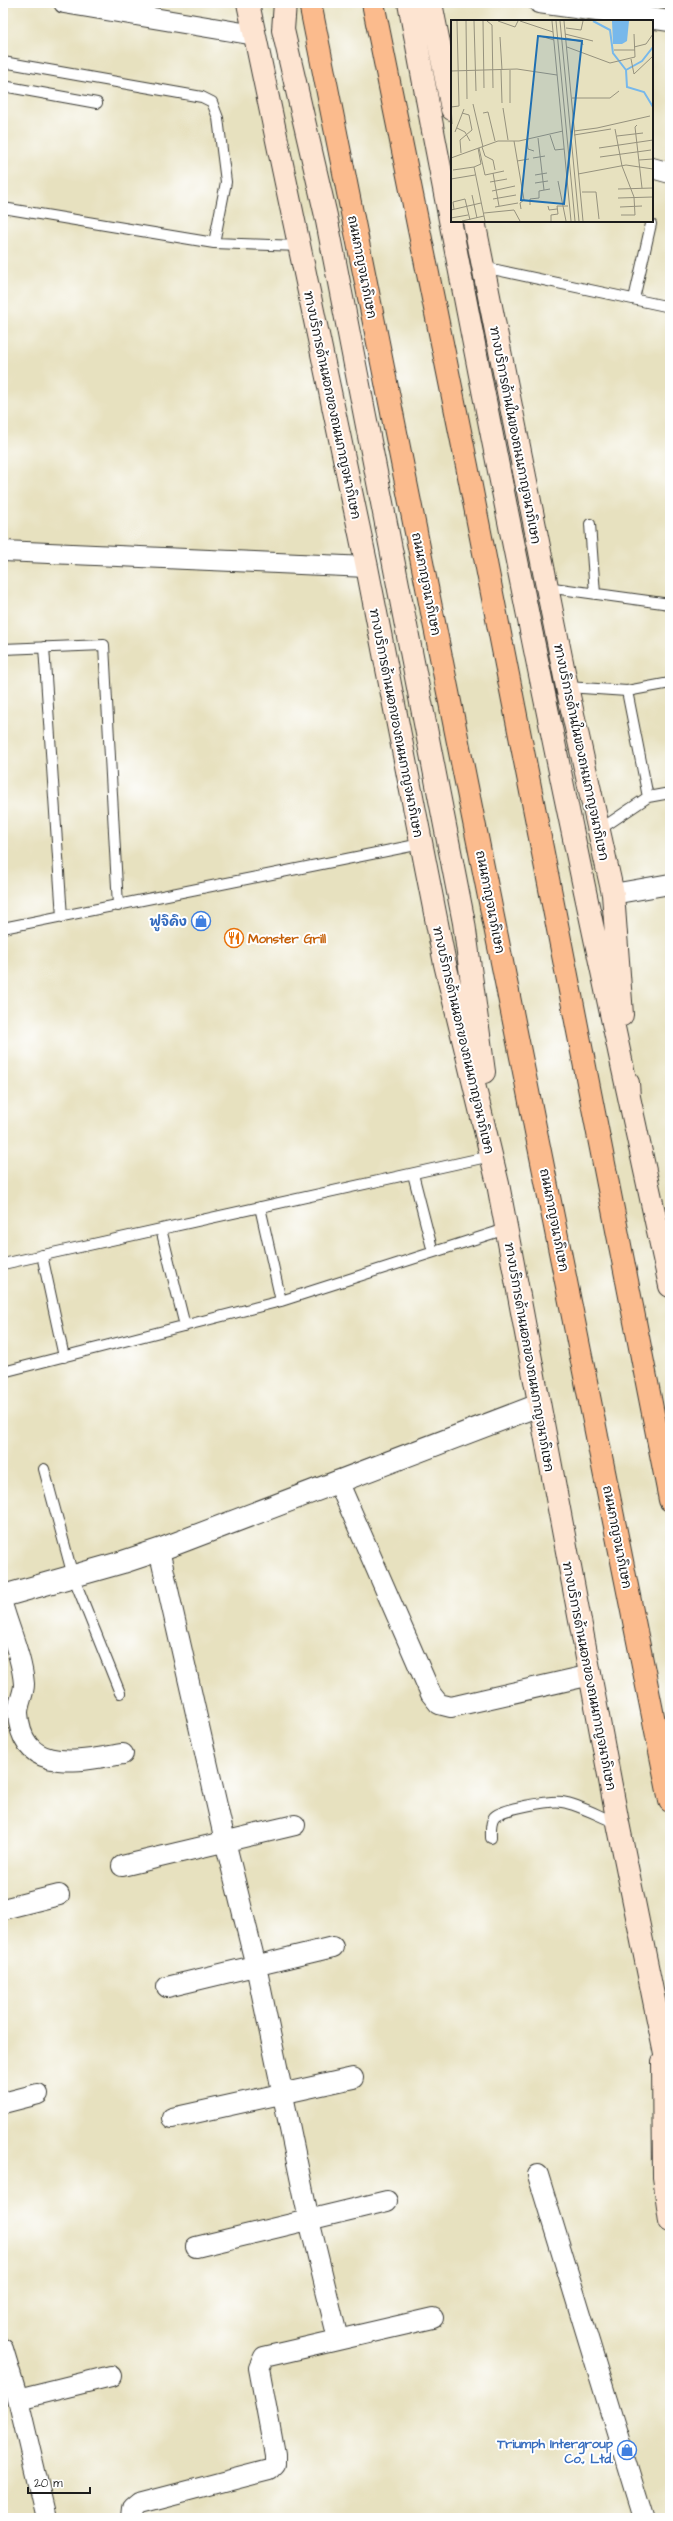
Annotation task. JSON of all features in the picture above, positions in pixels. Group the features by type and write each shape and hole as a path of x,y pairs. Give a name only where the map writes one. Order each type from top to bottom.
{"highway":[{"name":"ถนนกาญจนาภิเษก","path":"310,3 670,1801"},
{"path":"373,3 467,466 670,1500"}],"main road":[{"name":"ทางบริการด้านนอกของถนนกาญจนาภิเษก","path":"248,3 367,567 445,964 498,1184 618,1823 670,2079"},
{"path":"284,3 283,30 326,216 464,923 498,1184"},
{"path":"409,3 491,440 565,804 629,1097"},
{"path":"431,3 451,104"},
{"name":"ทางบริการด้านในของถนนกาญจนาภิเษก","path":"474,222 546,587 613,894 629,1097 670,1286"},
{"path":"663,2045 664,2177 670,2221"}],"street":[{"path":"64,3 255,35"},
{"path":"539,3 670,21"},
{"path":"653,168 670,172"},
{"path":"3,551 367,567"},
{"path":"613,894 670,884"},
{"path":"3,1596 159,1550 539,1405"},
{"path":"338,1481 431,1694 439,1704 451,1707 591,1675"},
{"path":"159,1550 225,1841 256,1966 309,2220 338,2339"},
{"path":"3,1607 24,1684 23,1696 18,1711 27,1742 40,1757 64,1762 123,1754"},
{"path":"122,1866 295,1825"},
{"path":"3,1908 59,1895"},
{"path":"167,1987 333,1946"},
{"path":"172,2118 353,2078"},
{"path":"3,2104 38,2094"},
{"path":"538,2175 643,2518"},
{"path":"196,2247 387,2201"},
{"path":"132,2518 133,2509 138,2504 269,2470 275,2464 275,2454 259,2368 264,2357 433,2318"},
{"path":"3,2349 18,2399 46,2518"},
{"path":"18,2399 111,2376"}],"lane":[{"path":"3,62 202,98 212,102 218,118 226,182 214,242"},
{"path":"3,86 97,103"},
{"path":"3,208 214,242 300,246"},
{"path":"634,299 651,224"},
{"path":"483,267 670,307"},
{"path":"590,524 595,594"},
{"path":"546,587 670,604"},
{"path":"3,649 104,645 118,906"},
{"path":"44,647 62,917"},
{"path":"567,687 627,691 670,682"},
{"path":"627,691 648,798"},
{"path":"599,830 648,798 670,793"},
{"path":"3,928 421,844"},
{"path":"3,1264 491,1156"},
{"path":"413,1174 433,1252"},
{"path":"260,1207 281,1301"},
{"path":"161,1229 185,1326"},
{"path":"3,1372 281,1301 506,1229"},
{"path":"42,1255 64,1357"},
{"path":"44,1470 73,1576 120,1693"},
{"path":"491,1838 491,1825 494,1817 502,1812 552,1802 563,1802 618,1823"}],"place":[{"name":"ฟูจิคิง","path":"201,921"},
{"name":"Monster Grill","path":"234,938"},
{"name":"Triumph Intergroup Co., Ltd.","path":"627,2450"}]}
